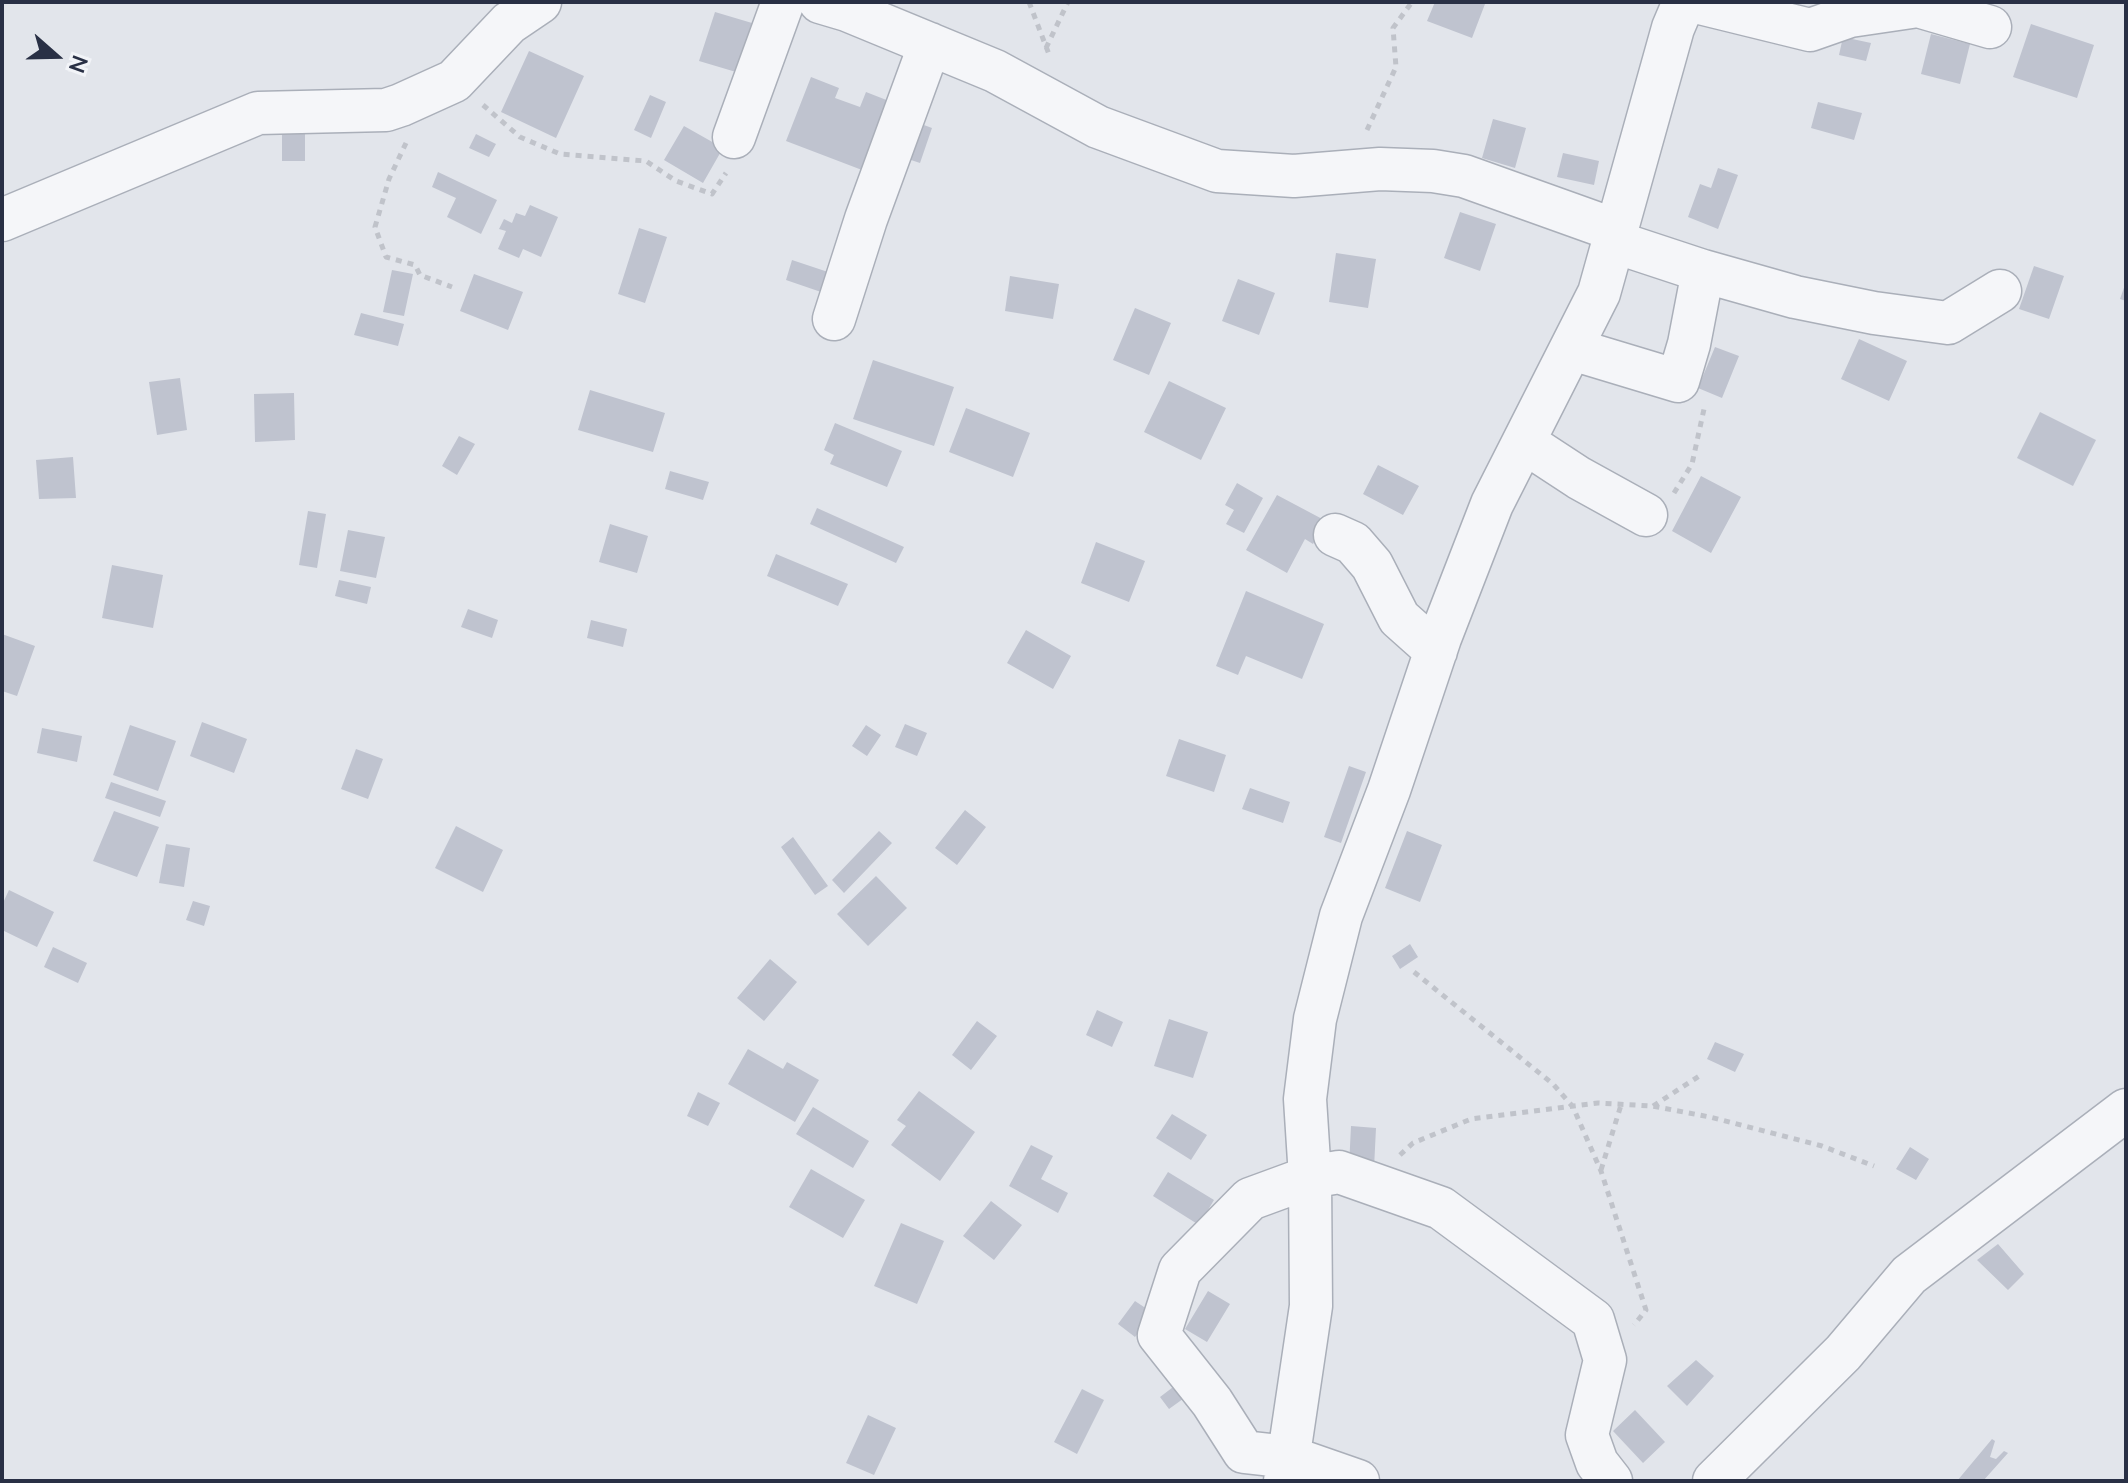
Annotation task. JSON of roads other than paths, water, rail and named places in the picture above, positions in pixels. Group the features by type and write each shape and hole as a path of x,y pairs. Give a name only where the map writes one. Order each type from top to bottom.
{"street":[{"path":"2,220 258,113 386,110 440,88 509,23 540,2"},
{"path":"734,137 783,2"},
{"path":"820,2 847,10 995,71 1098,127 1217,171 1294,176 1380,169 1433,171 1464,176 1703,271 1795,297 1874,313 1948,323 2000,291"},
{"path":"1287,1469 1311,1306 1310,1177 1305,1099 1315,1019 1341,916 1492,504 1599,293 1678,4 1810,30 1850,16 1918,6 1990,27"},
{"path":"834,319 866,219 930,44"},
{"path":"1572,349 1678,381 1689,344 1703,271"},
{"path":"1524,442 1579,478 1646,515"},
{"path":"1335,535 1353,543 1372,565 1399,618 1436,651"},
{"path":"1714,1481 1843,1353 1909,1275 2126,1110"},
{"path":"1358,1481 1287,1469 1244,1452 1212,1402 1159,1335 1180,1270 1250,1199 1310,1177 1339,1172 1441,1208 1593,1320 1605,1360 1587,1435 1597,1463 1611,1481"}]}
